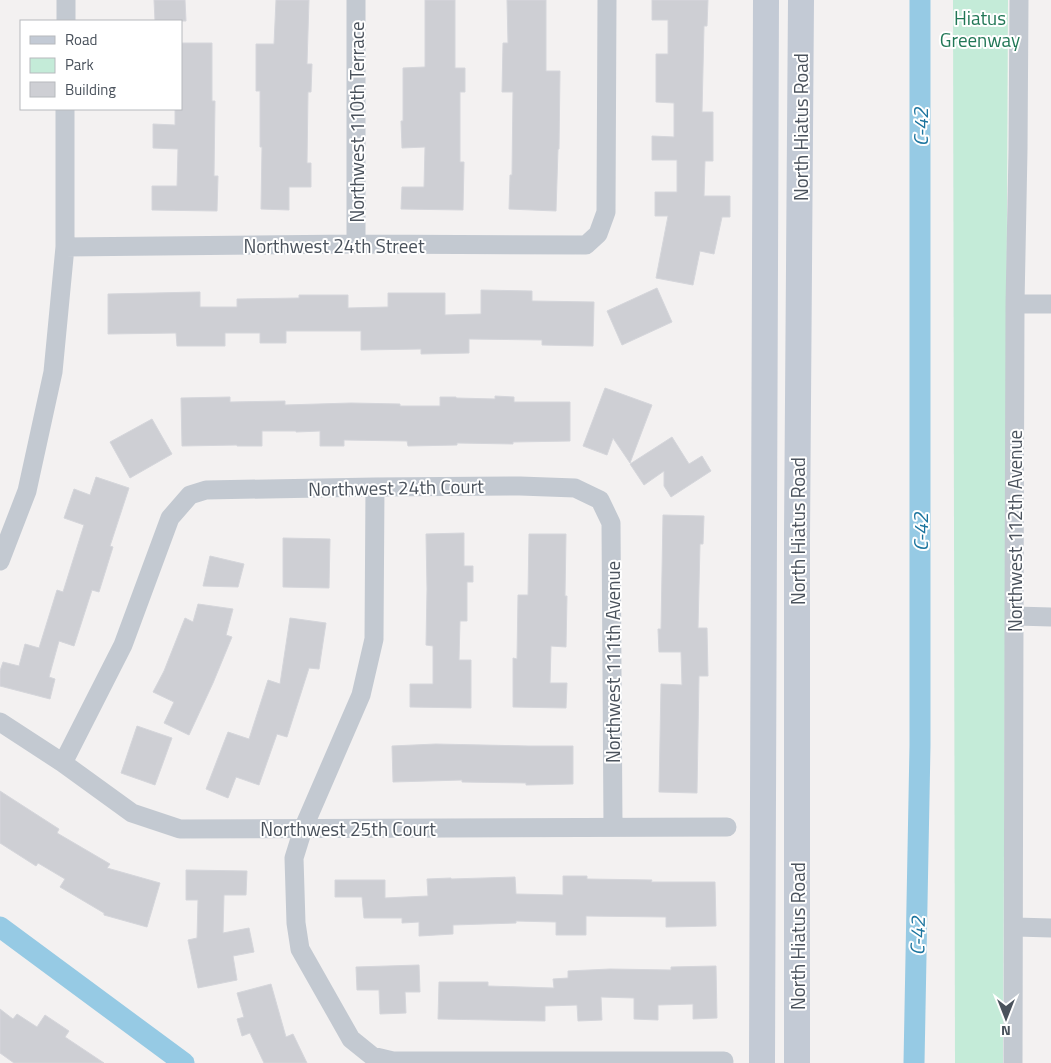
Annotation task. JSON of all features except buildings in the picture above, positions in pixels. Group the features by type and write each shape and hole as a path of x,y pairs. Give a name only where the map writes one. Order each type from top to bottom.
{"main road":[{"name":"North Hiatus Road","path":"762,1063 766,0"},
{"name":"North Hiatus Road","path":"797,1063 797,526 801,0"}],"street":[{"path":"66,0 66,20"},
{"name":"Northwest 110th Terrace","path":"356,0 356,244"},
{"name":"Northwest 24th Street","path":"65,247 356,244 586,245 598,234 606,212 607,0"},
{"name":"Northwest 112th Avenue","path":"1014,1063 1014,616 1018,0"},
{"path":"0,561 27,491 53,372 65,247 66,110"},
{"path":"1016,304 1051,304"},
{"name":"Northwest 24th Court","path":"63,763 123,646 170,518 190,496 206,490 520,486 575,488 600,500"},
{"path":"375,487 374,639 361,695 303,829 294,858 296,923 300,949 351,1039 372,1056 393,1061 724,1061"},
{"name":"Northwest 111th Avenue","path":"600,500 612,523 613,826"},
{"path":"1014,616 1051,617"},
{"name":"Northwest 25th Court","path":"0,722 63,763 132,813 180,829 727,827"},
{"path":"1014,927 1051,928"}],"green space":[{"name":"Hiatus Greenway","path":"953,0 1008,0 1003,1063 955,1063"}],"waterway":[{"name":"C-42","path":"914,1063 920,745 920,0"},
{"path":"0,927 184,1063"}]}
